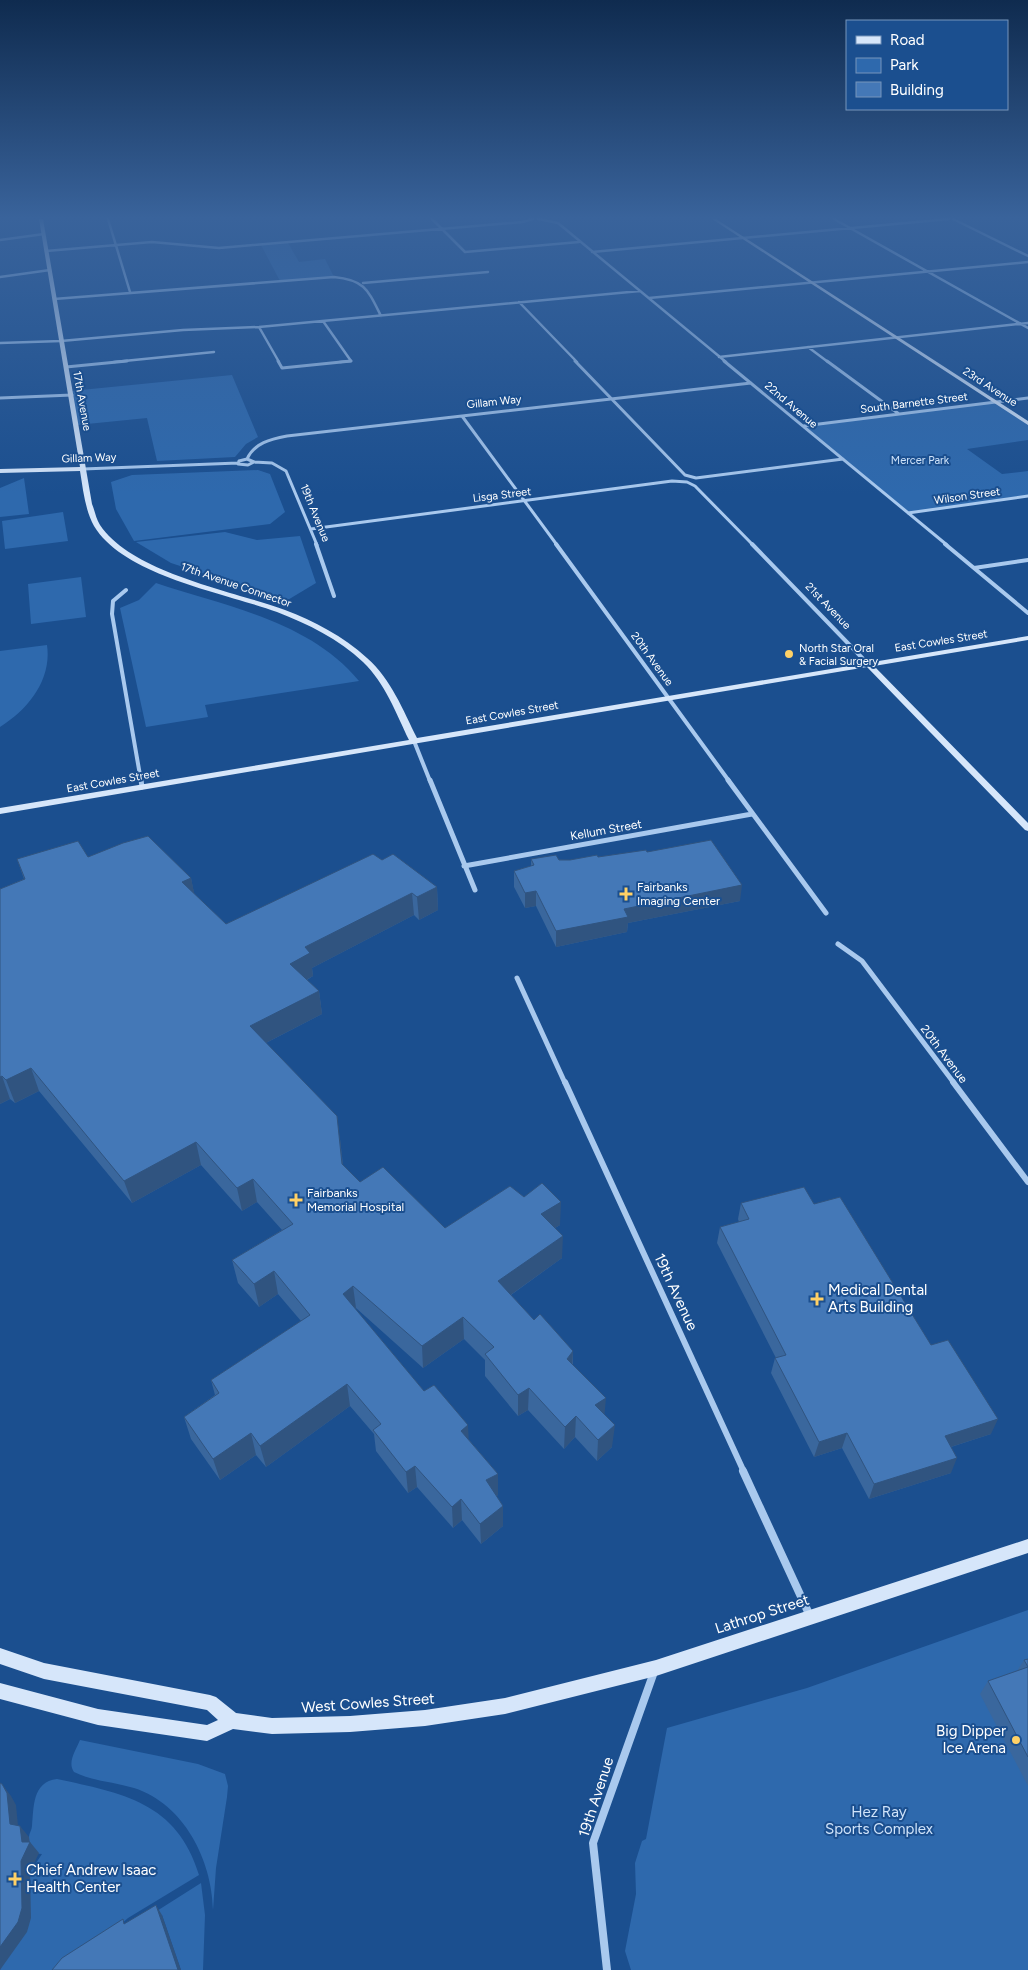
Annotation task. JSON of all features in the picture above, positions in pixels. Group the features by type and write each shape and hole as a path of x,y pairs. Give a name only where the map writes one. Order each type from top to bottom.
{"street":[{"name":"17th Avenue","path":"56,311 72,395 83,469"},
{"path":"377,311 380,316"},
{"path":"0,343 61,341 183,330 259,327 430,311"},
{"path":"527,311 611,399 689,477 696,478 843,459"},
{"name":"22nd Avenue","path":"665,311 1028,613"},
{"name":"23rd Avenue","path":"856,311 1028,423"},
{"path":"997,311 1028,328"},
{"path":"259,327 282,368 351,361 323,321"},
{"path":"719,356 1028,323"},
{"path":"808,347 899,414"},
{"path":"66,367 214,352"},
{"name":"Gillam Way","path":"0,472 238,463 247,459 250,451 256,446 282,437 751,383"},
{"path":"0,398 72,395"},
{"name":"South Barnette Street","path":"803,426 1028,398"},
{"name":"20th Avenue","path":"462,416 826,913"},
{"path":"247,459 254,462"},
{"name":"Gillam Way","path":"238,463 246,466 254,462"},
{"name":"19th Avenue","path":"254,462 272,464 284,469 311,529 334,596"},
{"name":"17th Avenue Connector","path":"83,469 93,517 98,527 118,547 170,574 271,607 300,619 347,646 365,660 381,680 414,740"},
{"name":"Lisga Street","path":"311,529 672,481 687,482 695,486"},
{"name":"21st Avenue","path":"695,486 1028,828"},
{"name":"Wilson Street","path":"908,513 1028,496"},
{"path":"974,568 1028,560"},
{"path":"126,590 113,602 112,614 142,787"},
{"name":"East Cowles Street","path":"0,811 1028,638"},
{"path":"414,740 475,890"},
{"name":"Kellum Street","path":"464,866 752,814"},
{"name":"20th Avenue","path":"838,944 862,961 1028,1182"},
{"name":"19th Avenue","path":"517,978 810,1617"},
{"name":"Lathrop Street","path":"505,1706 656,1668 1028,1546"},
{"path":"0,1656 44,1671 210,1703 233,1721 206,1733 98,1717 0,1691"},
{"name":"19th Avenue","path":"607,1970 593,1843 656,1668"},
{"name":"West Cowles Street","path":"233,1721 272,1726 350,1724 426,1718 505,1706"}],"green space":[{"path":"232,375 258,437 246,444 235,457 157,461 147,418 77,425 71,391"},
{"name":"Mercer Park","path":"995,402 1028,423 1028,440 967,449 1002,474 1028,471 1028,496 908,513 803,426"},
{"path":"258,470 270,474 285,512 270,524 134,541 116,509 111,482 132,475"},
{"path":"24,478 29,514 0,517 0,488"},
{"path":"63,512 68,541 5,549 2,521"},
{"path":"225,532 257,540 300,536 316,583 286,601 171,563 136,542"},
{"path":"81,577 86,617 31,624 28,584"},
{"path":"156,583 238,608 291,630 316,644 339,661 359,681 205,705 208,717 146,727 120,608 139,600"},
{"path":"47,645 48,658 46,670 36,692 11,720 0,727 0,651"},
{"name":"Hez Ray Sports Complex","path":"1028,1610 1028,1970 631,1970 625,1951 636,1894 635,1863 642,1841 646,1839 667,1728 807,1688"},
{"path":"80,1740 198,1764 225,1774 228,1786 216,1868 213,1910 207,1872 201,1854 181,1820 152,1796 134,1788 74,1772 71,1764"},
{"path":"57,1779 125,1796 162,1816 177,1831 189,1850 199,1875 128,1918 69,1970 0,1970 29,1887 30,1872 42,1854 31,1853 29,1843 36,1796 43,1785"},
{"path":"201,1883 205,1915 203,1970 181,1970 162,1915 130,1928"}],"building":[{"name":"Fairbanks Memorial Hospital","path":"148,836 191,878 182,882 226,924 373,854 382,860 393,854 437,887 417,897 412,893 305,947 310,953 290,964 319,991 250,1026 337,1116 342,1164 360,1182 383,1167 445,1228 510,1186 524,1197 542,1183 561,1202 541,1214 563,1236 498,1281 534,1320 540,1314 573,1351 567,1359 606,1398 595,1405 615,1425 598,1440 576,1416 565,1427 529,1388 518,1395 485,1354 494,1347 463,1317 422,1346 353,1286 343,1294 424,1391 434,1385 468,1425 461,1431 498,1474 486,1480 503,1506 480,1524 461,1499 452,1507 415,1466 406,1472 373,1430 381,1424 347,1384 260,1446 251,1433 213,1459 184,1417 219,1393 211,1380 310,1315 274,1271 254,1284 232,1260 293,1224 253,1179 237,1188 196,1142 124,1181 31,1068 6,1080 2,1076 0,1077 0,889 25,879 17,859 78,841 88,857 123,843"},
{"name":"Fairbanks Imaging Center","path":"711,840 742,885 624,909 628,917 556,931 536,891 525,893 514,871 534,865 531,859 556,855 559,860 570,860 597,855 598,857 646,850 647,852"},
{"name":"Medical Dental Arts Building","path":"804,1187 814,1204 840,1197 931,1345 948,1340 998,1419 945,1436 957,1458 874,1484 847,1433 819,1442 775,1358 786,1355 720,1227 749,1219 741,1203"},
{"path":"1028,1659 1028,1667 1024,1660"},
{"path":"1028,1667 1028,1757 988,1681"},
{"name":"Chief Andrew Isaac Health Center","path":"0,1783 7,1793 10,1824 20,1826 22,1842 30,1842 21,1861 22,1908 18,1922 0,1947"},
{"name":"Chief Andrew Isaac Health Center","path":"156,1905 178,1970 52,1970 62,1958 123,1919 124,1924"}],"place":[{"name":"North Star Oral & Facial Surgery","path":"789,654"},
{"name":"Fairbanks Imaging Center","path":"626,894"},
{"name":"Fairbanks Memorial Hospital","path":"296,1200"},
{"name":"Medical Dental Arts Building","path":"817,1299"},
{"name":"Big Dipper Ice Arena","path":"1016,1740"},
{"name":"Chief Andrew Isaac Health Center","path":"15,1879"}]}
